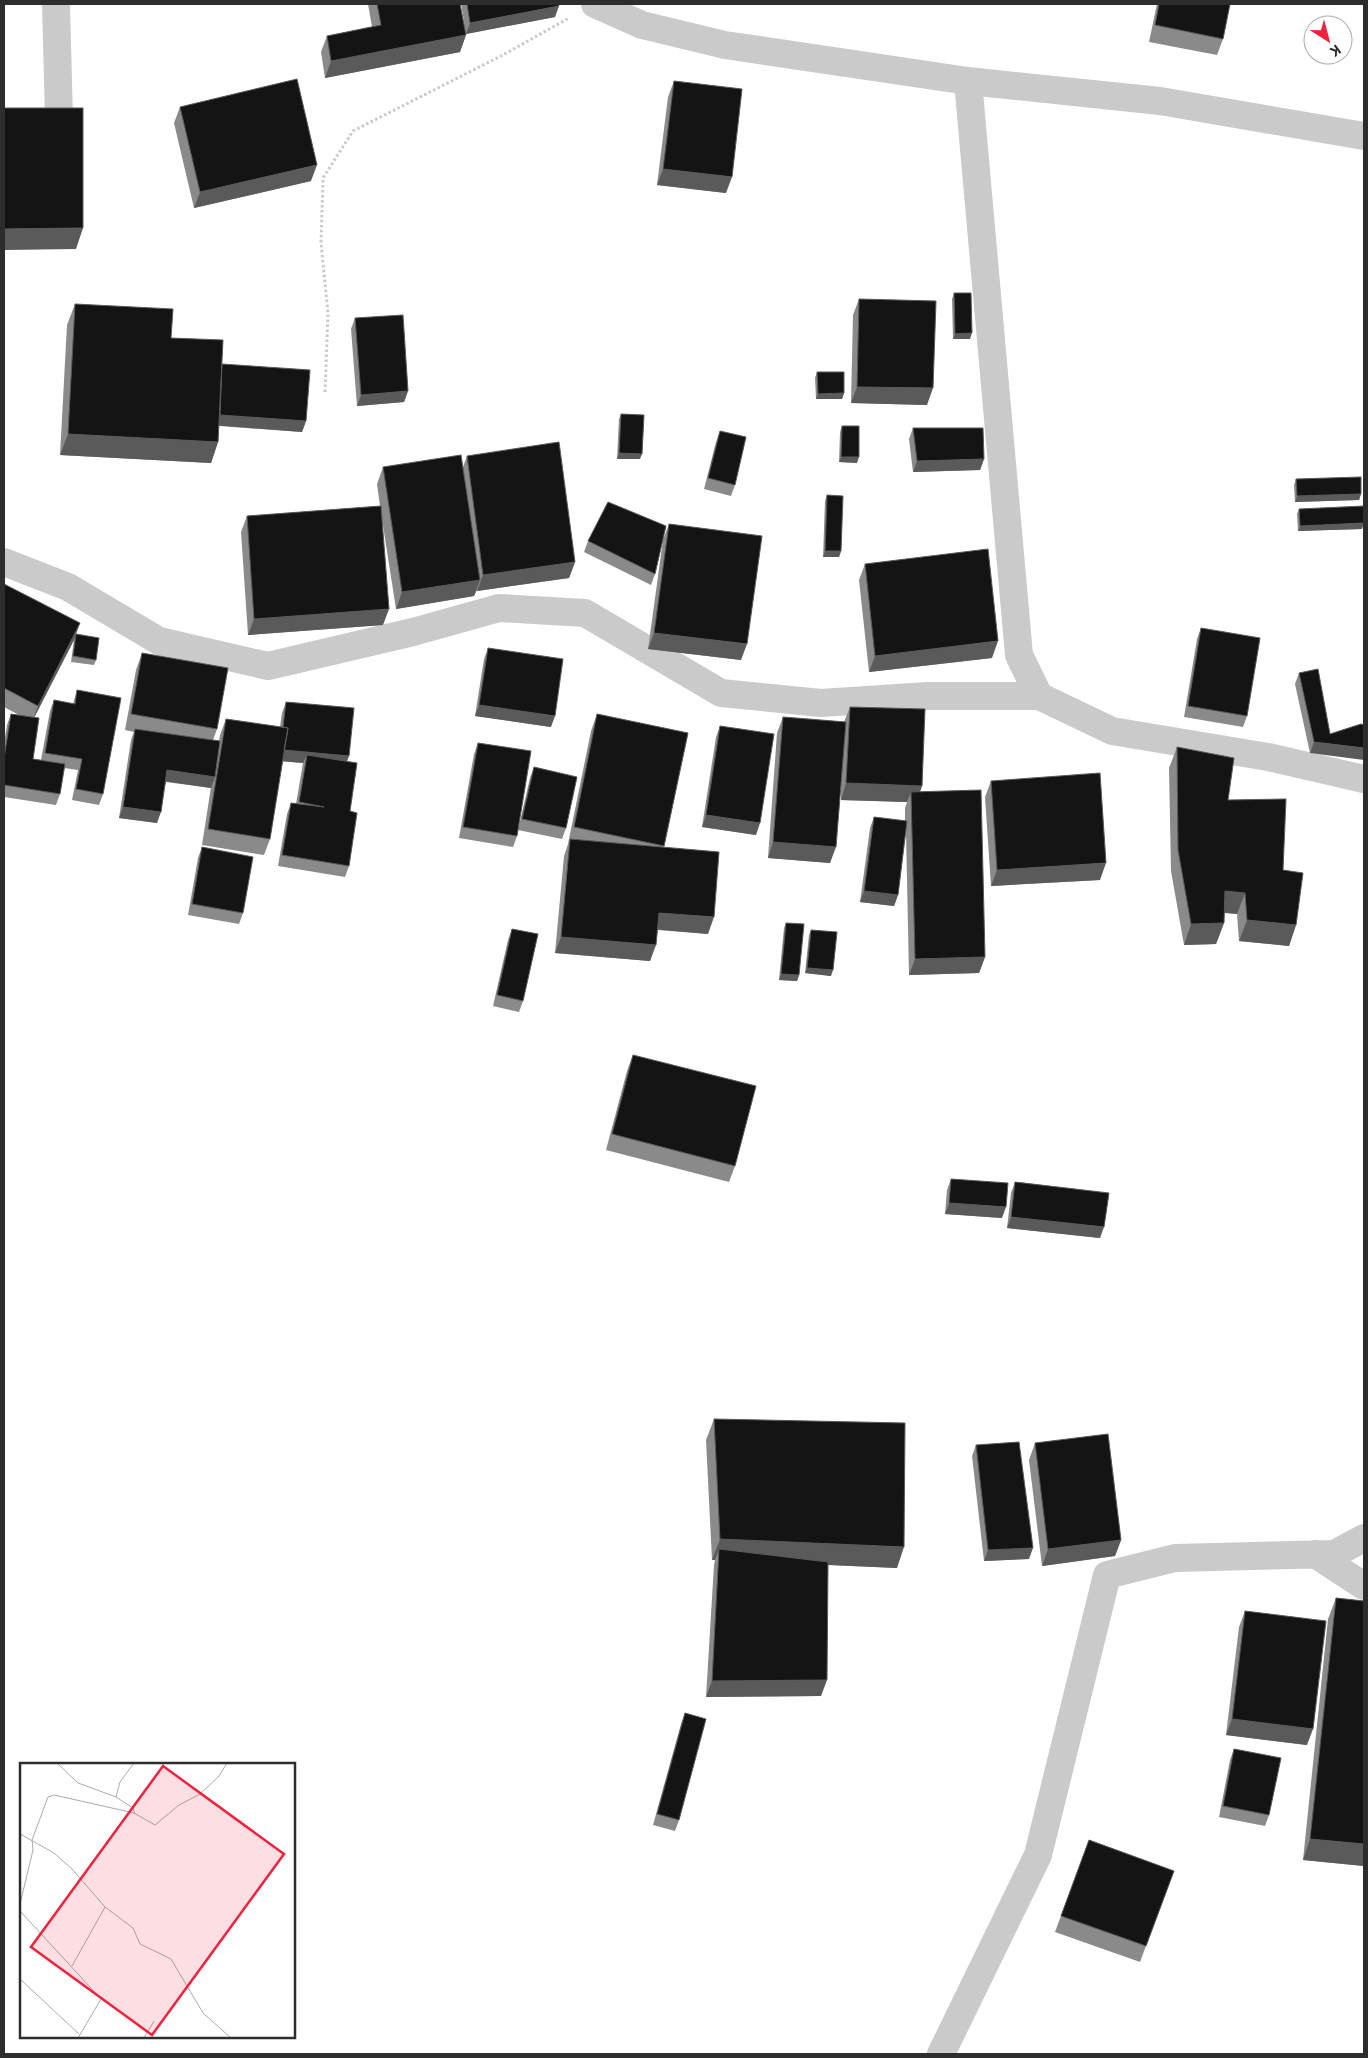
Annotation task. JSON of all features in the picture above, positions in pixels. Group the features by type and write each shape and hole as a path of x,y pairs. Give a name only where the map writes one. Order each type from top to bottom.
{"street":[{"path":"56,4 59,120"},
{"path":"584,10 725,45 968,81 1160,101 1364,136"},
{"path":"968,81 1019,655 1039,696"},
{"path":"4,562 68,587 160,641 268,666 413,632 499,608 585,612 721,693 821,703 928,696 1039,696 1112,731 1268,757 1364,779"},
{"path":"942,2054 1038,1855 1107,1575 1175,1558 1334,1554 1364,1538"},
{"path":"1315,1554 1364,1586"}],"path":[{"path":"325,392 328,313 321,242 323,178 353,131 501,56 584,10"}],"building":[{"path":"377,4 460,4 466,35 331,61 327,36 381,25"},
{"path":"467,4 558,4 559,6 470,23"},
{"path":"1159,4 1230,4 1223,39 1155,25"},
{"path":"297,79 317,165 200,192 180,107"},
{"path":"674,81 742,89 732,177 663,169"},
{"path":"4,108 83,108 83,228 4,229"},
{"path":"954,293 971,293 972,333 955,334"},
{"path":"859,299 936,301 933,388 857,387"},
{"path":"75,304 173,309 171,338 223,340 218,442 68,434"},
{"path":"403,315 408,391 361,395 355,318"},
{"path":"222,364 310,370 306,421 220,415"},
{"path":"817,372 844,372 844,393 818,394"},
{"path":"621,414 644,415 642,454 619,453"},
{"path":"842,426 859,426 859,457 841,457"},
{"path":"913,428 983,428 984,459 917,461"},
{"path":"720,431 746,437 735,485 708,478"},
{"path":"559,442 575,562 483,575 467,456"},
{"path":"461,455 480,580 402,592 383,467"},
{"path":"1361,477 1361,494 1297,496 1296,479"},
{"path":"827,495 843,496 841,551 825,551"},
{"path":"608,502 666,526 655,574 588,541"},
{"path":"381,506 389,609 254,619 247,516"},
{"path":"1364,506 1364,523 1300,526 1299,509"},
{"path":"669,524 762,536 747,644 654,633"},
{"path":"988,549 998,641 875,656 865,564"},
{"path":"4,584 80,623 38,706 4,688"},
{"path":"1201,628 1260,638 1247,716 1188,706"},
{"path":"76,634 99,638 96,660 73,656"},
{"path":"488,648 563,659 555,716 479,705"},
{"path":"142,653 228,668 217,729 131,714"},
{"path":"1318,669 1330,734 1361,724 1364,725 1364,748 1314,742 1299,673"},
{"path":"77,690 121,698 103,794 76,789 82,759 45,753 54,700 75,704"},
{"path":"286,702 354,708 349,756 284,750 288,728 283,727"},
{"path":"850,707 925,709 922,786 846,783"},
{"path":"11,714 39,718 33,759 65,764 60,794 4,785 4,758"},
{"path":"597,714 688,733 664,846 574,827"},
{"path":"783,717 846,722 836,847 773,842"},
{"path":"226,719 288,728 270,839 208,829"},
{"path":"720,726 774,734 760,823 706,815"},
{"path":"135,729 220,741 215,777 167,770 161,812 123,807"},
{"path":"478,743 531,751 517,836 463,827"},
{"path":"1177,747 1234,758 1228,800 1286,799 1283,870 1303,873 1296,925 1247,920 1245,893 1225,891 1224,923 1191,924 1178,850"},
{"path":"307,755 357,763 350,811 357,813 349,866 282,855 291,803 324,807 299,802"},
{"path":"534,767 577,777 566,828 522,819"},
{"path":"1100,773 1106,863 997,870 991,781"},
{"path":"981,790 985,957 915,959 911,792"},
{"path":"874,817 907,821 898,895 864,891"},
{"path":"570,839 719,852 714,917 659,913 656,945 561,937"},
{"path":"202,847 253,857 243,913 192,904"},
{"path":"786,923 804,924 799,975 781,974"},
{"path":"512,929 538,934 523,1001 497,995"},
{"path":"811,930 837,932 833,970 807,968"},
{"path":"633,1055 756,1086 735,1166 612,1134"},
{"path":"951,1179 1008,1183 1006,1207 949,1203"},
{"path":"1015,1182 1109,1193 1104,1227 1011,1217"},
{"path":"714,1419 905,1423 904,1547 720,1539"},
{"path":"1108,1434 1121,1540 1048,1549 1035,1443"},
{"path":"1019,1442 1033,1548 988,1550 976,1445"},
{"path":"719,1549 828,1562 827,1680 712,1681"},
{"path":"1336,1598 1364,1601 1364,1844 1310,1839"},
{"path":"1245,1611 1326,1621 1313,1729 1232,1719"},
{"path":"685,1713 706,1719 679,1820 657,1814"},
{"path":"1234,1749 1281,1758 1269,1815 1223,1806"},
{"path":"1089,1840 1174,1871 1146,1946 1061,1916"}]}
